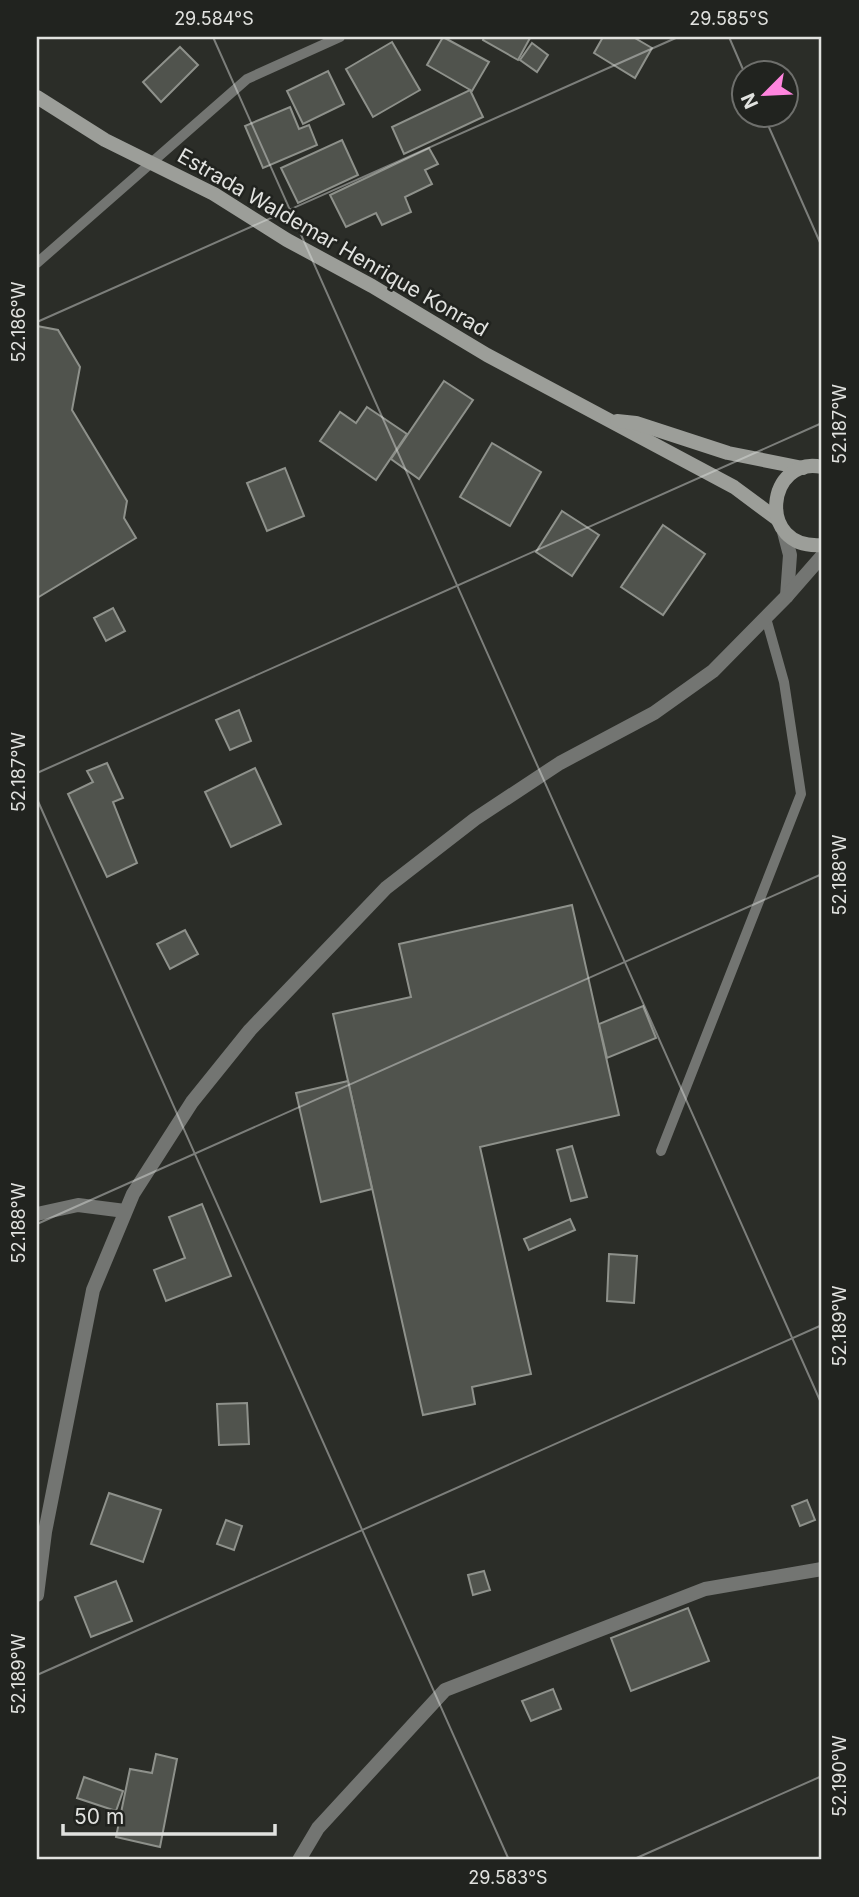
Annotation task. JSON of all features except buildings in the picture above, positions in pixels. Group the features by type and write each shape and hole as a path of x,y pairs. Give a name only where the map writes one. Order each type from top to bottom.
{"main road":[{"name":"Estrada Waldemar Henrique Konrad","path":"37,97 105,140 214,194 287,240 372,286 487,355 734,487 781,525 796,541 822,545"},
{"name":"Estrada Waldemar Henrique Konrad","path":"609,421 636,423 727,453 816,467"},
{"path":"781,525 775,503 779,489 788,476 816,467"}],"street":[{"path":"781,525 790,555 787,596"},
{"path":"37,1595 43,1508 93,1290 133,1194 192,1102 250,1030 386,888 475,820 560,763 654,713 713,671 787,596 822,556"},
{"path":"37,1214 78,1205 125,1211"},
{"path":"299,1860 318,1828 445,1690 705,1589 822,1569"}],"lane":[{"path":"37,263 247,79 340,37"},
{"path":"661,1151 800,794 785,682 766,618"}]}
